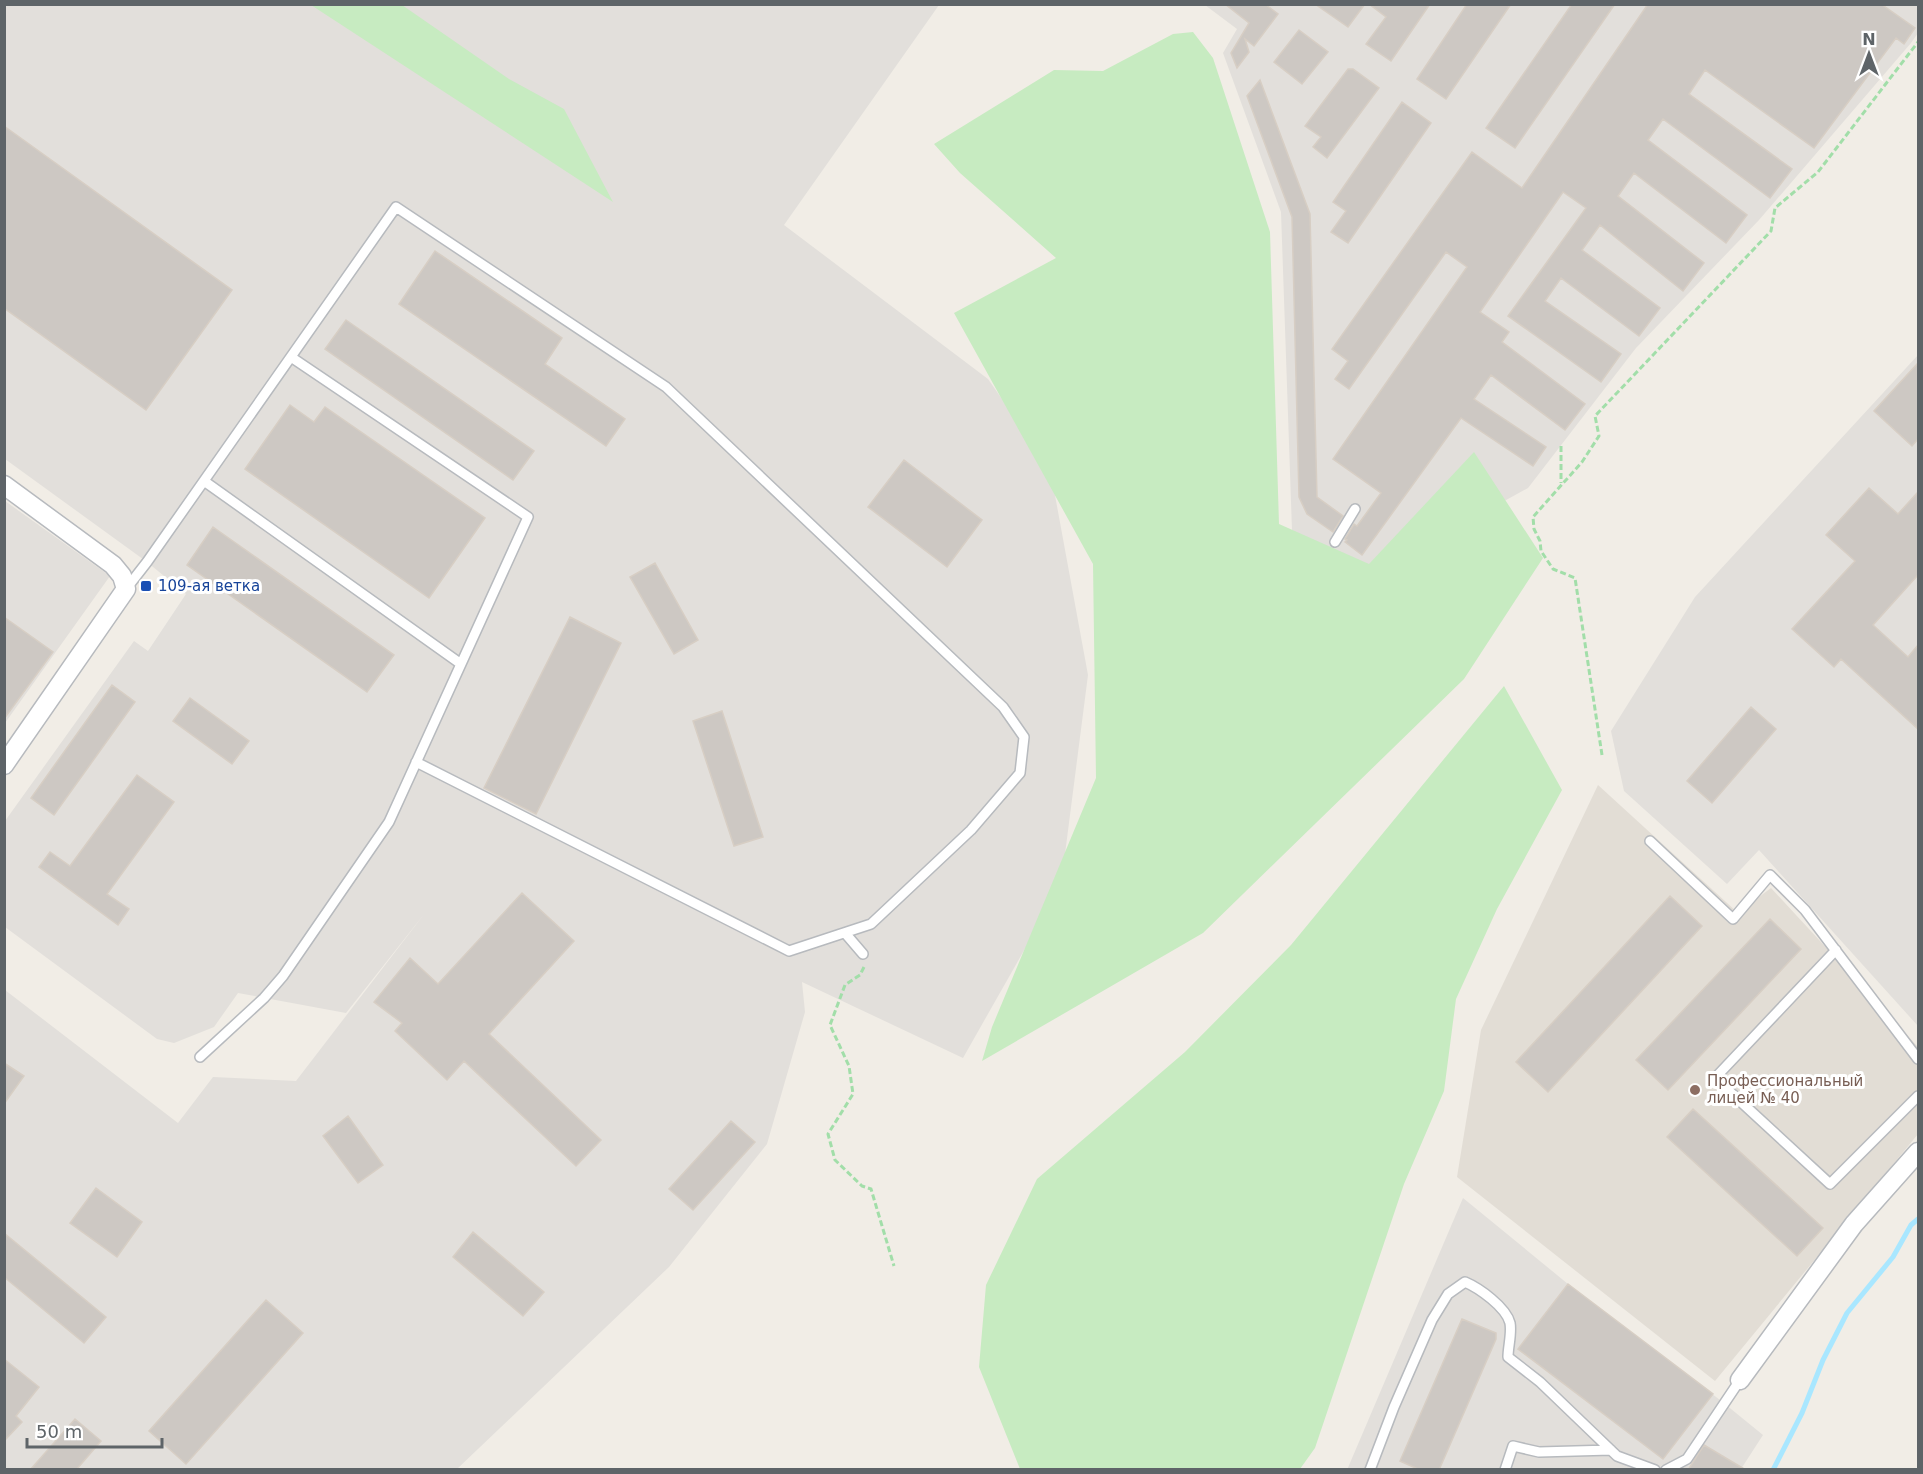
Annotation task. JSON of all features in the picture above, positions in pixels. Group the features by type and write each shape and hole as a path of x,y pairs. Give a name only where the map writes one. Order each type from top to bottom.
{"street":[{"path":"4,485 113,565 122,576 126,589 4,765"},
{"path":"1740,1380 1854,1224 1918,1152"}],"lane":[{"path":"126,589 396,207 666,387 1003,707 1024,737 1020,773 972,830 871,924 789,951 416,762"},
{"path":"200,1057 264,998 283,976 389,822 528,517 291,357"},
{"path":"204,481 461,664"},
{"path":"1335,542 1355,509"},
{"path":"1650,841 1733,919 1770,875 1805,910 1918,1059"},
{"path":"845,933 863,954"},
{"path":"1836,950 1715,1078 1830,1184 1918,1096"},
{"path":"1370,1470 1394,1407 1432,1320 1448,1294 1465,1282 1481,1289 1510,1322 1508,1357 1540,1382 1617,1456 1635,1466 1655,1470"},
{"path":"1666,1470 1687,1459 1740,1380"},
{"path":"1505,1470 1513,1446 1539,1452 1611,1450"}],"path":[{"path":"1602,755 1575,578 1553,568 1541,550 1540,541 1534,529 1533,517 1582,462 1599,436 1595,416 1771,231 1775,208 1818,172 1918,42"},
{"path":"1561,446 1561,485"},
{"path":"863,954 865,963 860,975 845,985 830,1025 849,1066 853,1094 828,1134 835,1160 862,1186 871,1190 894,1266"}],"shaded area":[{"path":"1918,4 1918,33 1911,43 1759,220 1636,348 1528,488 1361,580 1292,530 1281,212 1223,53 1237,29 1205,5"},
{"path":"5,5 939,5 784,225 988,379 1050,468 1088,675 1061,885 963,1058 802,982 805,1012 767,1144 669,1267 457,1469 5,1469 5,990 178,1123 213,1077 296,1081 425,913 346,1013 238,993 214,1027 174,1043 157,1039 5,927 5,821 134,641 148,651 186,594 147,562 5,459"},
{"path":"1918,355 1918,1026 1759,850 1727,884 1624,791 1611,731 1695,597"},
{"path":"5,501 110,576 5,723"},
{"name":"Профессиональный лицей № 40","path":"1598,785 1738,913 1771,888 1918,1047 1918,1134 1715,1381 1457,1177 1481,1030"},
{"path":"1463,1198 1568,1284 1763,1435 1741,1469 1347,1470"}],"green space":[{"path":"311,5 402,5 509,79 564,109 613,202"},
{"path":"1193,32 1213,58 1270,232 1279,524 1369,564 1474,452 1543,558 1464,679 1203,933 982,1061 992,1027 1096,778 1093,564 954,313 1056,258 960,173 934,144 1054,70 1103,71 1173,34"},
{"path":"1504,686 1562,790 1497,909 1456,999 1444,1091 1404,1184 1315,1448 1300,1469 1020,1469 979,1367 986,1285 1037,1179 1185,1052 1291,945"}],"building":[{"path":"1225,4 1265,4 1278,14 1254,46 1245,39 1249,52 1237,68 1231,53 1249,23"},
{"path":"1315,4 1365,4 1348,27"},
{"path":"1369,4 1430,4 1391,61 1366,44 1386,17"},
{"path":"1467,4 1511,4 1446,99 1417,79"},
{"path":"1572,4 1615,4 1515,148 1486,128"},
{"path":"1648,4 1881,4 1915,28 1904,44 1896,38 1814,148 1705,70 1689,94 1792,169 1770,198 1663,119 1648,140 1747,215 1726,243 1634,173 1618,196 1704,263 1683,291 1600,225 1582,250 1660,308 1639,336 1561,278 1545,301 1621,354 1601,382 1508,316 1586,208 1563,192 1480,312 1509,332 1502,342 1585,404 1565,430 1491,375 1474,399 1546,447 1533,466 1461,418 1362,555 1345,542 1347,540 1345,539 1354,524 1357,526 1381,493 1333,459 1467,267 1446,252 1349,389 1335,379 1348,361 1332,349 1472,152 1522,188"},
{"path":"1299,30 1328,52 1302,84 1274,62"},
{"path":"1348,69 1353,69 1379,88 1327,158 1313,147 1321,137 1305,126"},
{"path":"1260,80 1310,214 1317,497 1343,516 1333,532 1307,514 1299,497 1292,217 1247,96"},
{"path":"1402,102 1431,123 1348,243 1331,232 1346,211 1333,202"},
{"path":"4,126 232,290 146,410 4,308"},
{"path":"435,251 562,338 545,364 625,419 606,446 399,304"},
{"path":"346,320 534,451 513,480 325,349"},
{"path":"1918,363 1918,439 1912,446 1874,411"},
{"path":"290,405 314,422 325,407 485,518 429,598 245,469"},
{"path":"904,460 982,520 947,567 868,507"},
{"path":"1869,488 1898,514 1918,492 1918,575 1873,625 1908,657 1918,645 1918,729 1841,659 1834,667 1792,629 1855,561 1826,535"},
{"path":"213,527 394,655 367,692 187,565"},
{"path":"655,563 698,640 674,654 630,577"},
{"path":"4,617 53,652 4,719"},
{"path":"570,617 621,643 536,814 484,788"},
{"path":"112,685 135,702 54,815 31,798"},
{"path":"190,698 249,741 232,764 173,721"},
{"path":"1751,707 1776,729 1712,803 1687,781"},
{"path":"722,711 763,837 734,846 693,721"},
{"path":"137,775 174,802 107,894 129,909 118,925 39,867 50,852 70,866"},
{"path":"522,893 574,941 489,1034 601,1140 576,1166 464,1061 447,1080 395,1031 402,1023 374,1002 410,958 438,984"},
{"path":"1670,896 1702,926 1548,1092 1516,1062"},
{"path":"1770,919 1801,949 1668,1090 1636,1060"},
{"path":"4,1063 24,1076 4,1104"},
{"path":"1693,1109 1823,1228 1797,1256 1667,1137"},
{"path":"348,1116 383,1165 358,1183 323,1136"},
{"path":"731,1121 755,1142 693,1210 669,1189"},
{"path":"96,1188 142,1222 117,1257 70,1223"},
{"path":"473,1232 544,1292 523,1316 453,1257"},
{"path":"4,1233 106,1317 84,1343 4,1277"},
{"path":"1568,1284 1713,1394 1663,1459 1518,1349"},
{"path":"266,1300 303,1333 186,1464 149,1431"},
{"path":"1462,1319 1496,1333 1496,1339 1439,1470 1420,1470 1400,1461"},
{"path":"4,1359 39,1387 16,1416 22,1422 4,1441"},
{"path":"75,1419 101,1441 76,1470 30,1470"},
{"path":"1704,1445 1746,1470 1688,1470"}],"waterway":[{"path":"1773,1470 1802,1413 1823,1360 1847,1313 1893,1257 1911,1225 1918,1219"}],"place":[{"name":"109-ая ветка","path":"146,586"},
{"name":"Профессиональный лицей № 40","path":"1695,1090"}]}
